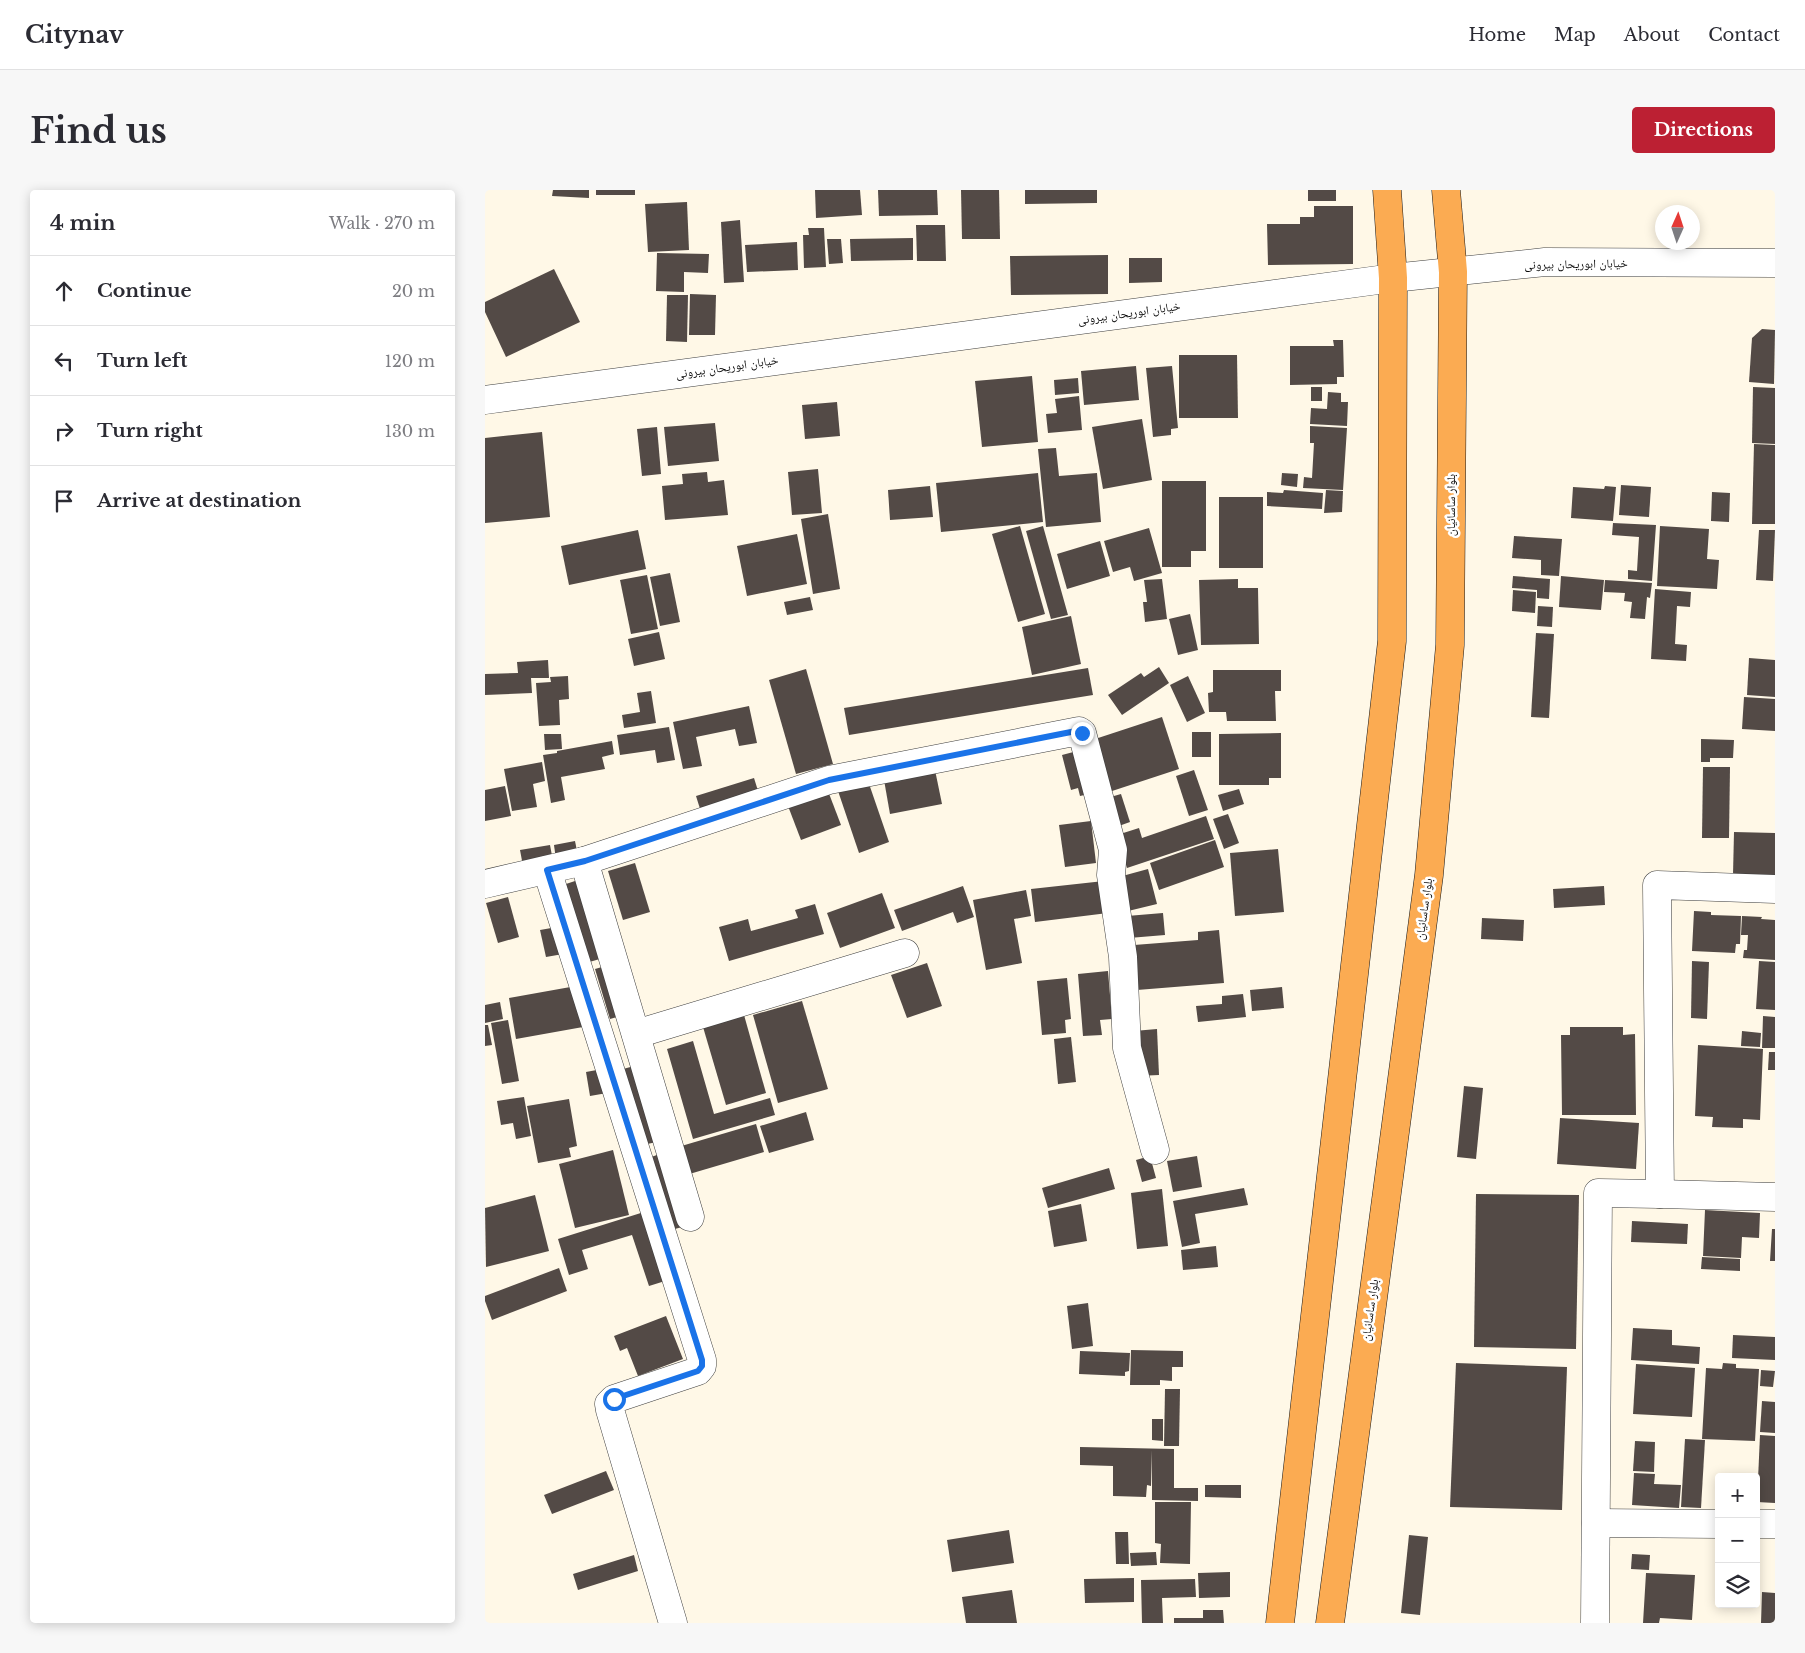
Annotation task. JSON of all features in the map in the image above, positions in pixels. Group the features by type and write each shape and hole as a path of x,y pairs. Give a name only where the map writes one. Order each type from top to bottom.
{"highway":[{"path":"1280,1623 1392,641 1393,278 1387,190"},
{"name":"بلوار ساسانیان","path":"1330,1623 1429,875 1450,646 1453,272 1446,190"}],"street":[{"name":"خیابان ابوریحان بیرونی","path":"485,400 1393,278 1545,262 1775,263"},
{"path":"485,884 585,861 829,780 1079,731 1082,733 1113,850 1111,875 1123,958 1127,1048 1155,1150"},
{"path":"585,861 690,1217"},
{"path":"547,870 702,1360 702,1366 698,1371 614,1399 609,1404 673,1623"},
{"path":"1660,1194 1657,886 1775,889"},
{"path":"636,1034 905,953"},
{"path":"1595,1623 1598,1193 1775,1197"},
{"path":"1596,1523 1715,1524"},
{"path":"1760,1524 1775,1524"}],"building":[{"path":"553,190 589,190 589,198 552,196"},
{"path":"596,190 635,190 635,195 596,195"},
{"path":"815,190 860,190 862,215 816,218"},
{"path":"878,190 937,190 938,215 879,216"},
{"path":"961,190 999,190 1000,239 962,239"},
{"path":"1025,190 1097,190 1097,203 1025,204"},
{"path":"1308,190 1336,190 1336,201 1308,201"},
{"path":"687,202 689,250 648,252 645,204"},
{"path":"1314,206 1353,206 1353,264 1268,265 1267,224 1300,224 1300,217 1314,217"},
{"path":"740,220 744,282 724,283 721,222"},
{"path":"916,225 945,225 946,261 917,261"},
{"path":"808,228 824,228 826,267 804,268 803,235 809,235"},
{"path":"913,238 913,260 851,261 850,239"},
{"path":"827,239 841,239 843,263 829,264"},
{"path":"797,242 798,270 747,272 745,245"},
{"path":"657,253 709,254 708,273 684,272 684,292 656,291"},
{"path":"1108,255 1108,294 1011,295 1010,256"},
{"path":"1129,258 1162,258 1162,282 1129,283"},
{"path":"554,269 580,322 506,357 485,312 485,302"},
{"path":"690,294 716,295 715,335 689,335"},
{"path":"667,295 688,295 687,342 666,341"},
{"path":"1762,329 1775,330 1774,384 1749,382 1752,338"},
{"path":"1333,340 1343,340 1344,377 1337,377 1337,384 1290,385 1290,346 1334,346"},
{"path":"1179,355 1237,355 1238,418 1179,418"},
{"path":"1136,366 1139,400 1084,405 1081,371"},
{"path":"1172,366 1178,428 1171,429 1171,435 1153,437 1146,368"},
{"path":"1032,376 1038,442 982,447 975,381"},
{"path":"1078,378 1079,393 1055,395 1054,380"},
{"path":"1311,387 1322,387 1322,401 1311,401"},
{"path":"1753,387 1775,388 1775,444 1752,443"},
{"path":"1328,392 1341,393 1341,402 1348,402 1347,426 1310,424 1311,408 1327,409"},
{"path":"1079,396 1082,430 1048,433 1046,414 1057,413 1055,399"},
{"path":"837,402 840,436 805,439 802,405"},
{"path":"1142,419 1152,480 1103,489 1092,427"},
{"path":"715,423 719,461 668,466 664,427"},
{"path":"1310,426 1347,428 1343,490 1303,488 1304,477 1312,478 1314,443 1310,443"},
{"path":"657,427 661,474 642,476 637,429"},
{"path":"542,432 550,517 485,523 485,438"},
{"path":"1754,444 1775,445 1775,524 1752,524"},
{"path":"1056,448 1059,476 1097,473 1101,522 1046,527 1038,449"},
{"path":"818,469 822,513 792,515 788,472"},
{"path":"707,472 708,482 724,480 728,515 665,520 662,486 683,484 682,474"},
{"path":"1038,473 1043,522 941,532 936,483"},
{"path":"1282,473 1298,474 1297,487 1281,485"},
{"path":"1162,481 1206,481 1206,551 1191,551 1191,567 1162,567"},
{"path":"1621,485 1651,487 1649,517 1619,515"},
{"path":"930,486 933,517 890,520 888,490"},
{"path":"1605,486 1616,487 1613,521 1571,518 1573,487 1604,489"},
{"path":"1284,490 1323,493 1322,509 1267,506 1267,492 1283,493"},
{"path":"1326,490 1343,491 1342,512 1324,513"},
{"path":"1712,492 1730,493 1729,522 1711,521"},
{"path":"1219,497 1263,497 1263,568 1219,568"},
{"path":"828,514 840,589 813,594 801,519"},
{"path":"1613,523 1656,525 1652,581 1628,579 1628,570 1637,571 1639,537 1612,535"},
{"path":"1020,526 1045,614 1018,622 992,534"},
{"path":"1043,526 1068,615 1051,619 1026,531"},
{"path":"1660,526 1709,529 1707,559 1719,560 1717,589 1657,586"},
{"path":"1149,528 1162,573 1134,581 1130,567 1113,572 1104,541"},
{"path":"638,530 646,569 569,585 561,546"},
{"path":"1759,530 1775,530 1773,581 1756,580"},
{"path":"797,534 807,584 747,596 737,546"},
{"path":"1514,536 1562,539 1559,576 1541,575 1541,560 1512,558"},
{"path":"1100,541 1110,576 1067,589 1057,554"},
{"path":"670,573 680,622 660,626 650,577"},
{"path":"647,575 658,629 631,634 620,580"},
{"path":"1513,576 1550,579 1549,599 1537,598 1537,590 1512,588"},
{"path":"1561,576 1604,580 1601,610 1559,607"},
{"path":"1162,579 1167,619 1145,622 1143,602 1147,602 1144,580"},
{"path":"1238,579 1238,588 1258,588 1259,644 1201,645 1199,580"},
{"path":"1605,580 1652,583 1650,598 1647,597 1645,619 1630,618 1632,602 1624,601 1625,593 1604,592"},
{"path":"1655,589 1691,592 1690,607 1677,606 1675,644 1687,645 1686,661 1651,659"},
{"path":"1513,590 1536,592 1535,613 1512,611"},
{"path":"810,597 813,610 787,615 784,602"},
{"path":"1538,606 1553,607 1552,627 1537,626"},
{"path":"1190,614 1198,650 1178,655 1169,619"},
{"path":"1071,616 1081,664 1032,675 1022,627"},
{"path":"659,632 665,659 634,666 628,639"},
{"path":"1536,633 1554,634 1549,718 1531,717"},
{"path":"1749,658 1775,660 1775,697 1747,695"},
{"path":"548,660 549,678 531,678 532,693 485,695 485,674 518,673 517,662"},
{"path":"1159,667 1169,683 1122,715 1108,695 1141,673 1144,677"},
{"path":"1088,668 1093,695 849,735 844,708"},
{"path":"806,669 833,764 796,774 769,680"},
{"path":"1213,670 1281,670 1281,691 1275,691 1276,721 1227,721 1226,712 1209,712 1208,693 1213,692"},
{"path":"568,676 569,699 559,700 560,725 539,726 536,683 551,682 550,677"},
{"path":"1188,676 1205,713 1187,722 1170,685"},
{"path":"651,691 656,723 624,728 622,715 640,712 637,693"},
{"path":"1744,697 1775,699 1775,731 1742,729"},
{"path":"749,706 757,743 739,746 735,729 696,737 702,766 683,769 673,722"},
{"path":"1162,717 1179,769 1106,793 1089,741"},
{"path":"669,727 675,760 657,763 655,750 620,755 617,735"},
{"path":"1192,732 1211,732 1211,757 1192,757"},
{"path":"1281,733 1281,778 1269,778 1269,785 1219,785 1219,734"},
{"path":"544,734 561,734 562,749 545,750"},
{"path":"1701,739 1734,740 1733,758 1710,758 1710,762 1701,762"},
{"path":"612,741 614,754 602,757 605,769 561,777 565,800 551,803 543,755"},
{"path":"1081,750 1093,793 1080,796 1078,788 1071,790 1062,755"},
{"path":"542,762 545,781 533,784 537,807 512,811 504,769"},
{"path":"1703,767 1730,767 1729,838 1702,838"},
{"path":"935,770 942,804 890,814 884,780"},
{"path":"1194,770 1208,810 1189,816 1176,776"},
{"path":"754,778 760,797 702,815 696,796"},
{"path":"867,778 889,842 859,853 837,788"},
{"path":"505,786 511,816 485,821 485,790"},
{"path":"1239,789 1244,804 1223,811 1218,795"},
{"path":"828,791 841,825 801,840 788,806"},
{"path":"1121,794 1130,822 1116,827 1107,798"},
{"path":"1228,814 1239,843 1224,849 1213,819"},
{"path":"1206,816 1214,839 1127,868 1117,835 1139,828 1142,838"},
{"path":"1091,821 1096,863 1065,867 1059,825"},
{"path":"1734,832 1775,833 1775,876 1733,875"},
{"path":"1215,840 1224,867 1159,890 1150,863"},
{"path":"575,841 578,856 556,860 554,845"},
{"path":"550,845 553,861 523,866 520,850"},
{"path":"1278,849 1284,912 1235,916 1230,853"},
{"path":"635,863 650,912 623,920 608,871"},
{"path":"1148,869 1157,904 1124,912 1115,878"},
{"path":"584,878 610,956 586,963 560,886"},
{"path":"1104,881 1108,913 1035,922 1031,889"},
{"path":"963,886 974,917 957,923 953,912 902,931 894,910"},
{"path":"1604,886 1605,905 1554,908 1553,889"},
{"path":"1026,890 1031,916 1014,919 1022,963 986,970 973,900"},
{"path":"882,893 895,928 840,948 827,913"},
{"path":"508,897 519,937 498,943 486,903"},
{"path":"815,904 824,934 729,961 719,927 748,919 751,931 798,918 795,910"},
{"path":"1694,911 1711,912 1711,915 1741,916 1740,944 1736,944 1735,953 1692,951"},
{"path":"1163,913 1165,935 1129,938 1127,916"},
{"path":"1742,916 1775,920 1775,960 1743,958 1744,950 1747,950 1748,935 1741,935"},
{"path":"1482,918 1524,920 1523,941 1481,939"},
{"path":"557,927 563,954 546,957 540,930"},
{"path":"1219,930 1224,983 1137,990 1134,945 1198,940 1198,932"},
{"path":"1692,961 1709,962 1707,1019 1691,1018"},
{"path":"1759,961 1775,962 1775,1010 1756,1009"},
{"path":"927,963 942,1006 907,1018 891,975"},
{"path":"609,965 624,1015 610,1019 595,969"},
{"path":"1108,971 1112,1019 1100,1020 1102,1035 1083,1036 1078,974"},
{"path":"1067,978 1071,1019 1065,1020 1066,1033 1042,1035 1037,981"},
{"path":"576,986 583,1027 516,1039 509,998"},
{"path":"1282,987 1284,1008 1252,1011 1250,990"},
{"path":"1243,994 1246,1017 1198,1022 1196,1006 1222,1004 1222,996"},
{"path":"802,1001 828,1089 778,1103 753,1015"},
{"path":"500,1002 503,1019 485,1023 485,1005"},
{"path":"744,1015 766,1093 726,1105 703,1027"},
{"path":"1763,1016 1775,1017 1775,1048 1762,1048"},
{"path":"508,1020 519,1081 502,1084 491,1023"},
{"path":"485,1025 488,1025 492,1045 485,1046"},
{"path":"1570,1027 1623,1027 1623,1035 1635,1034 1636,1115 1562,1115 1561,1035 1570,1035"},
{"path":"1157,1029 1159,1075 1137,1076 1134,1031"},
{"path":"1742,1031 1761,1033 1760,1047 1741,1046"},
{"path":"1071,1037 1076,1082 1058,1084 1054,1039"},
{"path":"693,1041 714,1114 770,1098 775,1115 693,1139 667,1049"},
{"path":"1698,1045 1763,1049 1760,1120 1743,1119 1743,1128 1712,1127 1713,1117 1695,1116"},
{"path":"1769,1052 1775,1052 1775,1070 1768,1070"},
{"path":"638,1065 657,1142 642,1145 623,1069"},
{"path":"602,1069 607,1093 590,1096 586,1072"},
{"path":"1464,1086 1483,1088 1476,1159 1457,1157"},
{"path":"524,1097 531,1136 516,1139 513,1123 501,1125 497,1101"},
{"path":"569,1099 577,1146 569,1148 571,1157 538,1163 527,1106"},
{"path":"806,1112 814,1140 769,1153 760,1126"},
{"path":"1560,1118 1639,1123 1636,1169 1557,1164"},
{"path":"756,1124 764,1152 686,1175 678,1147"},
{"path":"613,1150 629,1215 575,1228 559,1164"},
{"path":"663,1153 686,1226 671,1230 648,1158"},
{"path":"1150,1156 1156,1178 1142,1182 1136,1160"},
{"path":"1197,1156 1202,1187 1173,1192 1167,1161"},
{"path":"1109,1168 1115,1189 1048,1208 1042,1188"},
{"path":"1244,1188 1248,1205 1195,1214 1200,1243 1182,1247 1173,1201"},
{"path":"1162,1189 1168,1246 1137,1249 1131,1193"},
{"path":"1476,1194 1579,1195 1576,1349 1474,1347"},
{"path":"535,1195 549,1251 486,1267 485,1208"},
{"path":"1081,1204 1087,1241 1054,1247 1048,1211"},
{"path":"1705,1210 1760,1213 1759,1238 1742,1237 1741,1258 1703,1256"},
{"path":"644,1212 665,1281 649,1286 632,1235 582,1250 588,1269 569,1275 558,1239"},
{"path":"1632,1221 1688,1224 1687,1244 1631,1242"},
{"path":"1772,1229 1775,1229 1775,1261 1770,1261"},
{"path":"1216,1246 1218,1267 1183,1270 1181,1250"},
{"path":"1702,1257 1740,1259 1740,1271 1701,1269"},
{"path":"559,1268 567,1291 492,1320 485,1296"},
{"path":"1088,1303 1093,1346 1072,1349 1067,1306"},
{"path":"666,1316 683,1359 638,1376 627,1348 620,1351 614,1336"},
{"path":"1633,1328 1672,1330 1672,1345 1700,1347 1699,1364 1631,1360"},
{"path":"1733,1335 1775,1337 1775,1360 1732,1358"},
{"path":"1131,1350 1183,1351 1183,1367 1172,1367 1172,1381 1160,1380 1160,1385 1130,1385"},
{"path":"1080,1351 1130,1353 1129,1371 1125,1372 1125,1376 1079,1374"},
{"path":"1456,1363 1567,1367 1562,1510 1450,1507"},
{"path":"1723,1363 1736,1364 1736,1368 1759,1369 1755,1441 1702,1439 1706,1368 1722,1369"},
{"path":"1636,1364 1695,1368 1692,1417 1633,1414"},
{"path":"1761,1370 1775,1371 1773,1387 1760,1386"},
{"path":"1165,1389 1180,1389 1179,1446 1164,1446"},
{"path":"1762,1401 1775,1402 1775,1433 1760,1432"},
{"path":"1152,1419 1163,1419 1163,1441 1152,1440"},
{"path":"1760,1435 1775,1436 1775,1503 1760,1502 1760,1473 1758,1473"},
{"path":"1685,1439 1705,1440 1701,1508 1681,1507"},
{"path":"1635,1441 1655,1442 1654,1472 1633,1471"},
{"path":"1080,1447 1174,1449 1174,1488 1198,1488 1198,1501 1152,1500 1152,1450 1151,1486 1147,1485 1146,1497 1113,1496 1113,1466 1080,1465"},
{"path":"606,1471 614,1490 552,1514 544,1495"},
{"path":"1634,1473 1655,1474 1654,1484 1681,1485 1679,1508 1632,1505"},
{"path":"1205,1485 1241,1485 1241,1498 1205,1497"},
{"path":"1155,1502 1191,1502 1190,1564 1160,1563 1161,1544 1155,1543"},
{"path":"1009,1530 1014,1563 952,1572 947,1540"},
{"path":"1115,1532 1128,1532 1129,1564 1116,1564"},
{"path":"1409,1535 1428,1537 1420,1615 1401,1613"},
{"path":"1156,1552 1157,1565 1131,1566 1130,1553"},
{"path":"1632,1554 1650,1555 1649,1570 1631,1569"},
{"path":"634,1555 638,1571 578,1590 573,1574"},
{"path":"1230,1572 1230,1597 1199,1598 1198,1573"},
{"path":"1646,1573 1695,1575 1692,1620 1660,1618 1659,1623 1643,1623"},
{"path":"1134,1578 1134,1602 1085,1603 1084,1579"},
{"path":"1195,1579 1196,1597 1162,1598 1163,1623 1142,1623 1141,1580"},
{"path":"1012,1590 1017,1623 966,1623 962,1597"},
{"path":"1762,1592 1775,1593 1775,1623 1761,1623"},
{"path":"1203,1610 1223,1610 1224,1623 1174,1623 1174,1618 1203,1618"}],"route":[{"path":"614,1399 698,1371 702,1366 702,1360 547,870 585,861 829,780 1076,731 1082,733"}]}
